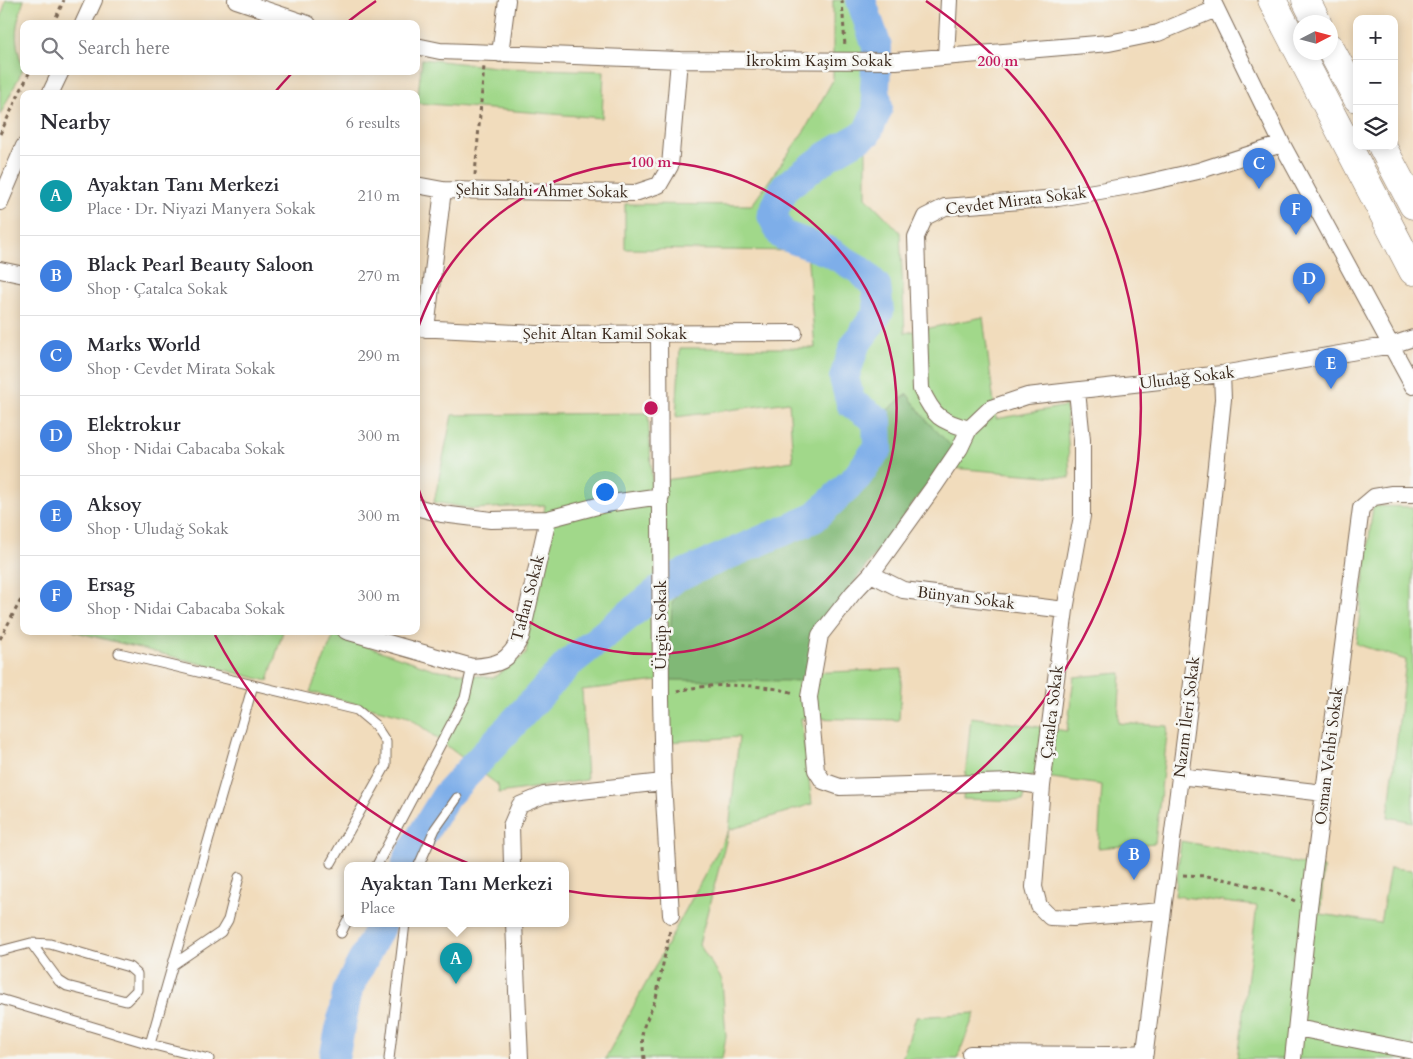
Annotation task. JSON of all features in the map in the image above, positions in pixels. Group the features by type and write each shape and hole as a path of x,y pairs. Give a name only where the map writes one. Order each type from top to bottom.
{"highway":[{"path":"1272,0 1413,271"},
{"path":"1306,0 1314,15"},
{"path":"1336,60 1353,91"},
{"path":"1384,150 1413,206"}],"street":[{"path":"85,20 94,0"},
{"path":"236,0 296,20"},
{"path":"493,53 508,0"},
{"path":"946,58 949,0"},
{"path":"1214,4 1282,144 1413,386"},
{"name":"İkrokim Kaşim Sokak","path":"420,47 440,51 679,60 896,61 1109,44 1158,33 1214,4"},
{"name":"Şehit Salahi Ahmet Sokak","path":"420,187 443,190 635,193 659,185 670,166 679,60"},
{"path":"52,90 59,75"},
{"name":"Cevdet Mirata Sokak","path":"969,429 946,422 930,408 921,389 916,237 925,217 945,207 1058,198 1141,184 1198,171 1282,144"},
{"path":"0,202 20,155"},
{"path":"421,328 443,190"},
{"path":"0,270 20,274"},
{"name":"Şehit Altan Kamil Sokak","path":"421,328 537,334 794,333"},
{"name":"Ürgüp Sokak","path":"659,334 661,698 663,782 671,915"},
{"name":"Uludağ Sokak","path":"969,429 992,408 1027,396 1222,374 1392,345 1413,338"},
{"name":"Nazım İleri Sokak","path":"1145,1056 1198,636 1224,399 1222,374"},
{"name":"Çatalca Sokak","path":"1077,391 1082,440 1082,516 1065,610 1042,786 1034,887 1039,906 1050,917 1073,918 1162,911"},
{"path":"969,429 960,448 871,574 853,593 820,636 809,697 816,770 823,781 840,787 1014,782 1042,786"},
{"name":"Osman Vehbi Sokak","path":"1293,1059 1309,907 1361,508 1374,498 1392,494 1413,494"},
{"path":"420,508 442,514 491,520 548,519 605,504 661,496"},
{"name":"Taflan Sokak","path":"360,635 472,666 492,665 512,654 521,637 548,519"},
{"name":"Bünyan Sokak","path":"871,574 903,590 1065,610"},
{"path":"1179,776 1324,793"},
{"path":"512,862 511,826 520,805 544,795 663,782"},
{"path":"514,927 520,1059"},
{"path":"1297,1028 1413,1051"},
{"path":"970,1054 1030,1057 1145,1056"}],"lane":[{"path":"119,653 357,710 375,725 386,742 386,765 331,863"},
{"path":"379,862 465,698 472,666"},
{"path":"150,1044 254,685"},
{"path":"420,862 435,829 458,798"},
{"path":"174,964 220,932 228,920 239,877"},
{"path":"341,933 344,927"},
{"path":"389,1059 404,927"},
{"path":"0,951 31,943 50,944 129,968 137,974 137,990 126,1001 67,986 59,981 31,943"},
{"path":"0,999 150,1044 209,1059"}],"path":[{"path":"55,20 64,0"},
{"path":"842,0 852,62"},
{"path":"473,190 493,53"},
{"path":"21,90 28,75"},
{"path":"0,134 20,92"},
{"path":"0,639 20,602"},
{"path":"661,698 683,690 719,686 781,689 809,697"},
{"path":"1168,874 1207,876 1233,881 1275,892 1309,907"},
{"path":"644,1059 642,1035 656,998 671,915"}],"green space":[{"path":"6,0 24,0 16,34 20,57 20,75 0,115 0,23"},
{"path":"833,0 867,0 886,51 889,119 866,144 866,197 900,232 905,333 983,317 996,419 1066,406 1070,478 941,467 927,421 907,394 884,413 886,426 884,452 864,484 823,521 682,585 806,673 902,669 899,720 801,718 812,804 729,830 739,737 668,742 667,680 582,690 587,780 499,793 498,785 409,717 310,692 334,635 433,669 493,678 526,654 545,505 473,509 434,502 452,415 648,413 652,482 793,461 789,402 676,417 680,348 815,348 807,251 625,249 625,204 752,205 806,128 833,80"},
{"path":"422,59 505,68 604,71 602,118 420,103 420,90 418,90"},
{"path":"907,394 927,421 954,449 813,637 805,681 668,680 672,603 682,585 823,521 864,484 884,451 886,426 884,413"},
{"path":"1373,506 1413,507 1413,822 1388,817 1406,660 1356,644"},
{"path":"89,635 282,635 268,681"},
{"path":"1121,673 1118,723 1168,726 1155,843 1098,848 1102,785 1031,775 1023,801 963,799 971,717 1067,731 1074,677"},
{"path":"729,830 699,944 722,980 726,1037 722,1059 605,1059"},
{"path":"1181,841 1323,868 1321,914 1380,923 1390,868 1413,870 1413,1059 1237,1059 1257,906 1175,896"},
{"path":"975,1013 957,1059 902,1059 916,1017"}],"waterway":[{"path":"407,862 446,796 569,663 676,577 814,518 857,477 878,448 877,420 851,403 844,378 855,345 879,311 876,286 860,270 830,252 782,235 772,215 785,187 829,155 867,133 878,108 875,88 877,47 861,0"},
{"path":"334,1059 348,989 380,927"}],"place":[{"name":"Marks World","path":"1259,189"},
{"name":"Ersag","path":"1296,235"},
{"name":"Elektrokur","path":"1309,304"},
{"name":"Aksoy","path":"1331,389"},
{"name":"Black Pearl Beauty Saloon","path":"1134,880"},
{"name":"Ayaktan Tanı Merkezi","path":"456,984"}]}
